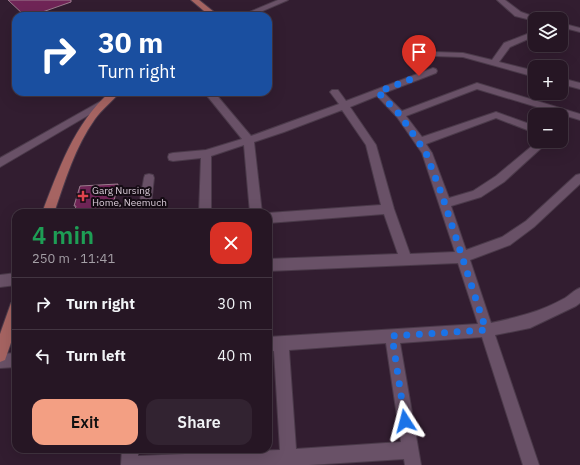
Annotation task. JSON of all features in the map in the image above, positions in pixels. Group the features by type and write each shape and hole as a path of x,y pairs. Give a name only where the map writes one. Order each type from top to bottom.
{"main road":[{"path":"195,0 209,12"},
{"path":"50,209 72,150 86,123 101,104 110,96"},
{"path":"0,355 12,319"}],"street":[{"path":"254,12 284,0"},
{"path":"501,0 518,14 528,17"},
{"path":"568,27 580,30"},
{"path":"494,63 507,45 528,36"},
{"path":"434,54 463,55 528,72"},
{"path":"173,157 206,154 249,140 433,71"},
{"path":"568,83 580,86"},
{"path":"400,115 478,86 580,117"},
{"path":"335,92 371,145 388,210 406,260"},
{"path":"378,92 400,115 420,142 426,153 446,204 531,465"},
{"path":"213,96 249,140 256,209"},
{"path":"0,163 101,104"},
{"path":"420,142 496,115 528,127"},
{"path":"446,204 477,194 500,179 536,148"},
{"path":"204,209 206,154"},
{"path":"145,209 149,178"},
{"path":"272,265 463,258 506,241 530,224 580,178"},
{"path":"272,218 388,210"},
{"path":"0,281 12,280"},
{"path":"289,461 275,343 486,330 530,321 571,302 580,294"},
{"path":"130,453 129,465 411,457 392,336"},
{"path":"0,361 12,360"}],"building":[{"path":"8,0 71,0 71,2 42,12 21,12"},
{"path":"118,184 112,209 75,209 76,206 74,206 80,186"}],"place":[{"name":"Garg Nursing Home, Neemuch","path":"83,196"}],"route":[{"path":"405,421 392,336 486,330 442,195 426,153 415,134 400,115 378,92 419,76"}]}
